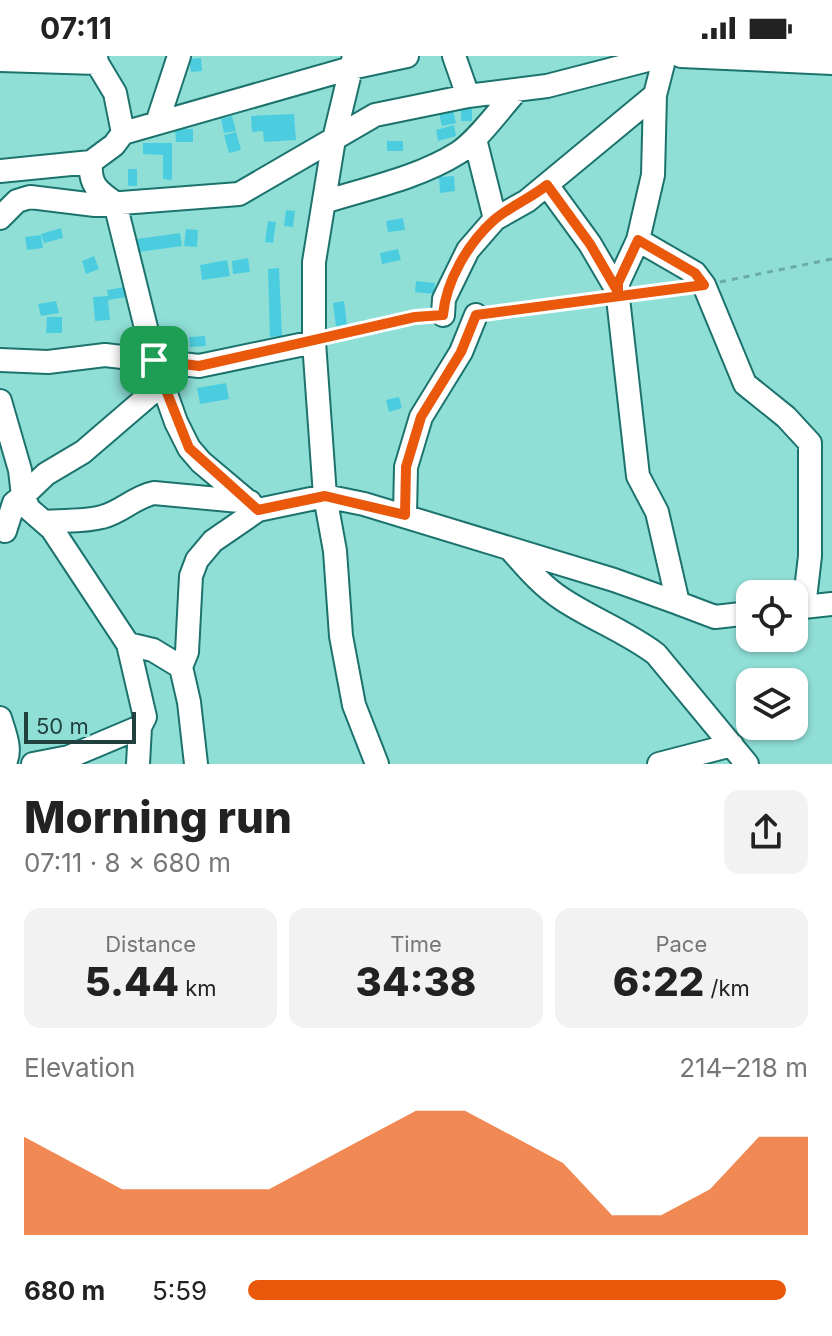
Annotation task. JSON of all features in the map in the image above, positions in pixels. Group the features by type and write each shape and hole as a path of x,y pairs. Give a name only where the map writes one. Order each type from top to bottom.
{"street":[{"path":"157,123 179,56"},
{"path":"0,171 91,162 114,145 123,133 352,62 407,56"},
{"path":"454,56 468,96"},
{"path":"0,218 17,201 30,197 95,205 239,194 375,115 468,96 547,86 664,56 655,95 653,175 638,240 618,283 618,295 638,476 657,512 678,603"},
{"path":"681,56 832,63"},
{"path":"0,60 96,60 115,93 123,133"},
{"path":"352,62 334,139 314,262 314,342 325,496 335,551 343,650 354,705 377,764"},
{"path":"324,202 435,164 459,152 475,139 517,90"},
{"path":"443,315 444,299 468,250 495,219 547,185 655,95"},
{"path":"475,139 495,219"},
{"path":"91,162 90,174 95,189 115,203 161,385 189,448 254,506"},
{"path":"547,185 590,244 618,295"},
{"path":"638,240 695,273 704,285 745,384 786,417 810,443 810,556 805,580"},
{"path":"405,515 406,467 421,417 461,352 476,315"},
{"path":"0,360 48,362 105,355 199,366 314,342"},
{"path":"2,532 14,503 46,474 83,452 161,385"},
{"path":"0,401 20,470 23,496 29,509 46,524 128,644 145,717 140,727 138,764"},
{"path":"2,532 101,518 125,508 140,496 154,493 254,506 325,496 405,515 614,580 715,617 736,615"},
{"path":"196,764 189,702 181,667 187,652 191,576 197,560 213,541 254,506"},
{"path":"511,550 541,584 563,600 638,640 656,654 747,764"},
{"path":"808,607 832,604"},
{"path":"128,644 153,650 181,667"},
{"path":"0,718 7,741 7,760"},
{"path":"33,764 69,757 140,727"},
{"path":"659,764 732,745"},
{"path":"69,757 97,764"}],"path":[{"path":"476,315 704,285 832,259"},
{"path":"314,342 415,317 443,315"}],"building":[{"path":"201,58 202,71 191,72 189,59"},
{"path":"452,105 456,123 442,126 438,109"},
{"path":"461,106 472,106 472,121 461,121"},
{"path":"294,114 296,140 264,142 263,131 252,132 251,116"},
{"path":"232,116 236,131 224,133 221,119"},
{"path":"454,125 456,136 438,141 436,130"},
{"path":"175,129 193,129 193,142 176,142"},
{"path":"236,132 241,150 229,153 224,135"},
{"path":"387,141 403,141 403,151 387,151"},
{"path":"143,143 172,143 172,180 163,179 163,155 143,154"},
{"path":"128,169 137,169 137,186 128,186"},
{"path":"454,176 455,191 440,193 439,177"},
{"path":"286,210 295,211 293,227 284,226"},
{"path":"403,218 405,230 388,232 386,221"},
{"path":"268,221 276,222 273,243 265,242"},
{"path":"61,228 63,238 44,243 41,234"},
{"path":"186,229 198,230 197,247 184,246"},
{"path":"180,233 182,246 139,252 137,239"},
{"path":"41,235 43,248 27,250 25,237"},
{"path":"398,249 401,260 382,264 380,253"},
{"path":"94,256 99,269 86,274 82,261"},
{"path":"248,258 250,272 233,274 232,261"},
{"path":"227,260 230,276 202,280 200,265"},
{"path":"279,268 282,336 270,337 268,269"},
{"path":"416,281 435,283 434,294 415,292"},
{"path":"125,287 126,297 108,300 110,320 95,321 93,297 108,296 107,290"},
{"path":"56,301 59,313 41,316 38,304"},
{"path":"344,301 347,325 336,327 333,303"},
{"path":"47,317 62,317 62,333 46,333"},
{"path":"205,336 206,346 190,347 189,337"},
{"path":"226,383 229,399 200,404 197,388"},
{"path":"399,397 402,408 389,412 386,400"}],"route":[{"path":"547,185 590,244 618,292 618,283 638,240 695,273 704,285 476,315 461,352 421,417 406,467 405,515 325,496 258,510 189,448 161,385 154,360 199,366 415,317 443,315 444,299 468,250 495,219 527,201 547,185"}]}
